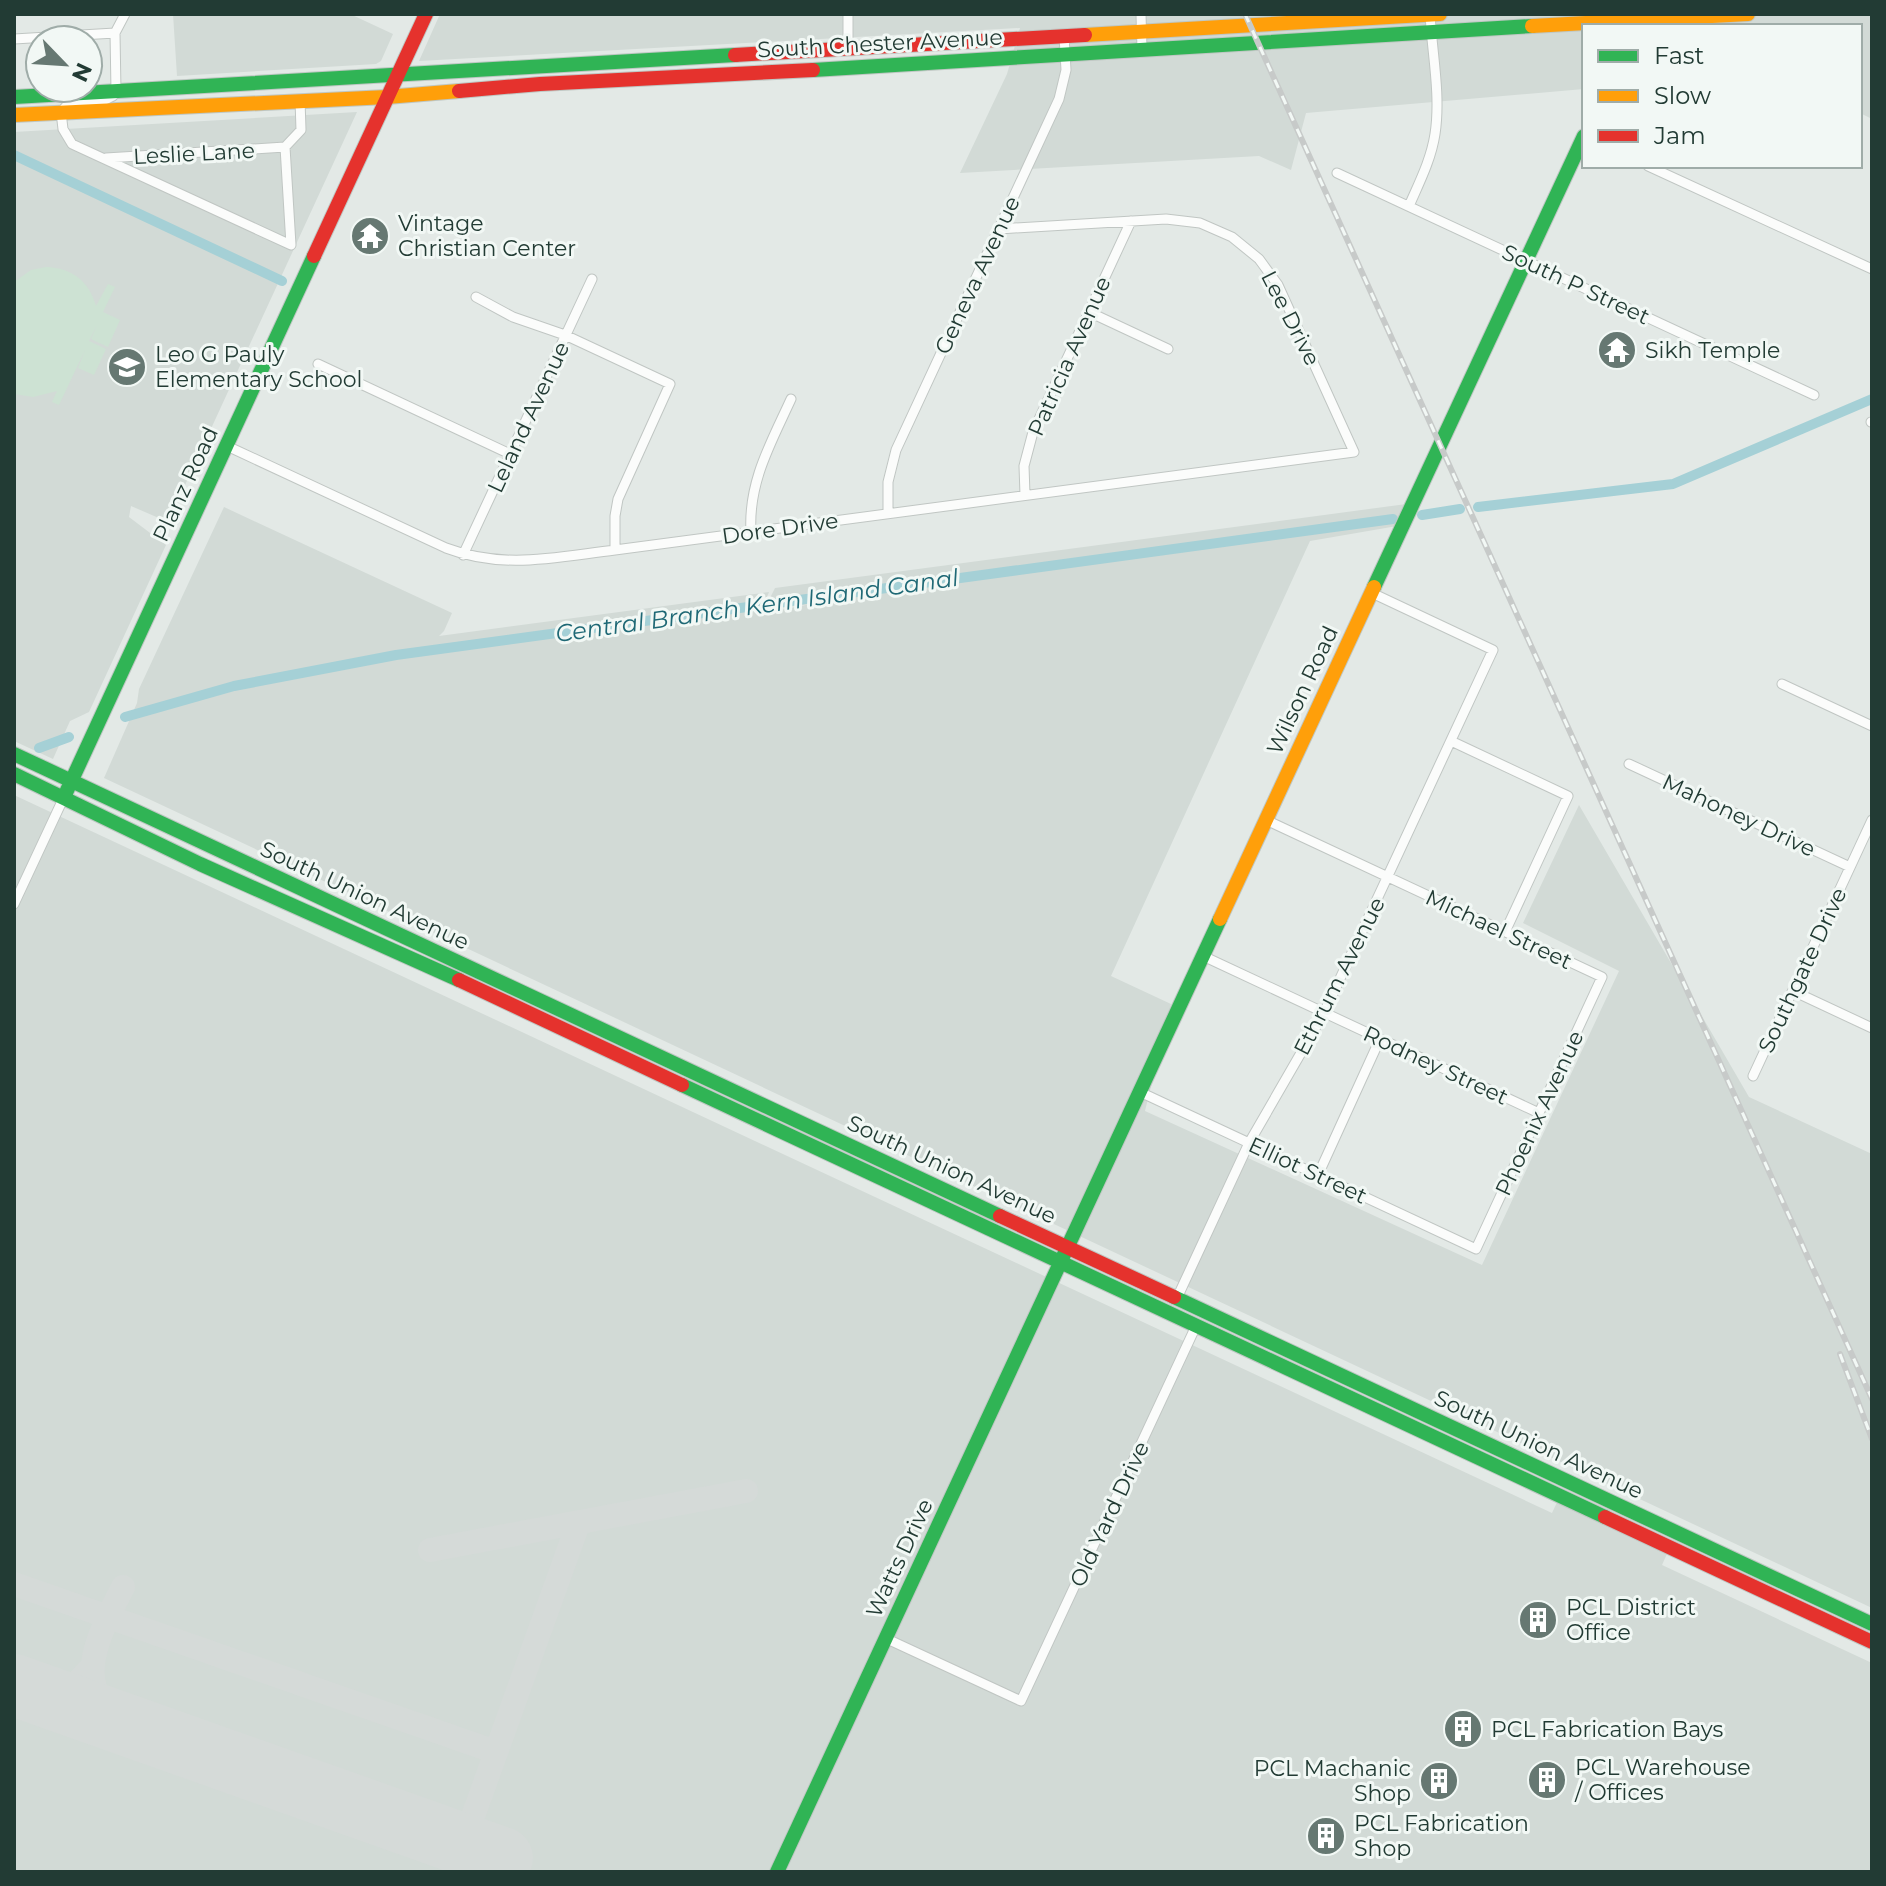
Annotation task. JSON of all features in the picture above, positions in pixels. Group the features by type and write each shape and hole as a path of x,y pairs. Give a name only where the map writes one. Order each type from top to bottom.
{"main road":[{"name":"Planz Road","path":"64,797 426,14"},
{"name":"South Chester Avenue","path":"14,97 1440,14"},
{"name":"South Chester Avenue","path":"14,115 387,97 540,84 1748,14"},
{"name":"Wilson Road","path":"1060,1262 1582,140"},
{"name":"South Union Avenue","path":"14,754 1872,1624"},
{"name":"South Union Avenue","path":"14,774 200,864 445,974 1872,1642"},
{"path":"319,917 327,901"},
{"path":"445,974 461,974 514,998 538,1000"},
{"path":"563,1029 574,1026 634,1054 645,1050"},
{"path":"805,1143 813,1128"},
{"name":"Watts Drive","path":"777,1872 1060,1262"},
{"path":"1369,1406 1377,1403 1384,1405 1447,1433 1459,1431"},
{"path":"1458,1448 1466,1443 1520,1468 1533,1466"},
{"path":"1543,1488 1572,1493 1598,1504 1609,1501"},
{"path":"1624,1526 1645,1526 1700,1551 1706,1552 1709,1547"},
{"path":"1718,1570 1739,1573 1787,1594 1810,1595"},
{"path":"1819,1618 1827,1612 1872,1633"}],"street":[{"path":"125,14 115,33 116,91 110,99 68,104 61,112 63,129 72,144 291,245 285,147 301,130 300,100"},
{"path":"848,14 848,48"},
{"path":"1141,14 1142,49"},
{"path":"1409,206 1425,171 1435,134 1436,100 1430,14"},
{"path":"14,39 115,33"},
{"name":"Geneva Avenue","path":"888,513 888,482 896,450 1059,99 1066,71 1064,36"},
{"name":"Leslie Lane","path":"103,158 285,147"},
{"path":"1652,168 1872,269"},
{"name":"South P Street","path":"1337,173 1814,395"},
{"name":"Lee Drive","path":"999,229 1166,219 1200,223 1232,237 1259,259 1278,285 1354,452"},
{"name":"Patricia Avenue","path":"1025,495 1024,466 1033,432 1131,221"},
{"name":"Leland Avenue","path":"463,555 592,279"},
{"path":"476,297 513,317 565,335 670,384 618,499 615,550"},
{"path":"1089,312 1168,349"},
{"path":"318,364 510,454"},
{"path":"751,532 750,513 755,479 791,399"},
{"name":"Dore Drive","path":"227,446 463,555 521,562 1354,452"},
{"name":"Ethrum Avenue","path":"1177,1298 1249,1143 1324,1013 1493,650 1372,593"},
{"path":"1782,684 1872,726"},
{"path":"1451,741 1568,796 1505,932"},
{"name":"Mahoney Drive","path":"1629,764 1850,867"},
{"path":"14,904 64,797"},
{"name":"Michael Street","path":"1266,820 1602,977"},
{"name":"Southgate Drive","path":"1753,1076 1872,820"},
{"name":"Rodney Street","path":"1203,956 1539,1113"},
{"name":"Phoenix Avenue","path":"1476,1249 1602,977"},
{"path":"1793,991 1872,1028"},
{"path":"1318,1175 1380,1039"},
{"name":"Elliot Street","path":"1140,1092 1476,1249"},
{"name":"Old Yard Drive","path":"885,1638 1021,1701 1196,1326"}],"shaded area":[{"path":"173,14 350,14 393,34 381,61 376,64 177,76"},
{"path":"440,14 1872,14 1872,119 1862,114 1862,24 1582,24 1582,89 1306,113 1291,170 1259,156 960,173 1007,74 1020,28 419,61"},
{"path":"357,112 168,522 131,506 129,517 166,545 89,712 70,721 53,759 14,741 14,132"},
{"path":"1414,503 1403,525 1310,541 1111,976 1171,1004 1145,1111 1482,1265 1619,971 1523,923 1579,805 1749,1097 1872,1154 1872,1608 104,778 137,703 139,689 224,507 452,613 439,636 769,592 760,614 811,604 764,610 775,588"},
{"path":"14,795 1552,1513 1560,1496 1670,1547 1662,1565 1872,1663 1872,1872 14,1872"}],"green space":[{"path":"46,267 64,270 78,278 89,290 96,306 108,284 115,287 103,312 120,320 108,347 91,339 97,325 89,341 106,349 94,375 78,368 85,350 59,405 52,402 57,391 33,397 14,394 14,282 31,270"}],"waterway":[{"path":"14,155 282,281"},
{"name":"Central Branch Kern Island Canal","path":"1478,507 1673,484 1872,399"},
{"name":"Central Branch Kern Island Canal","path":"1422,515 1460,509"},
{"name":"Central Branch Kern Island Canal","path":"125,717 234,686 396,655 1393,519"},
{"name":"Central Branch Kern Island Canal","path":"39,748 69,737"}],"taxiway":[{"path":"430,1550 746,1491"},
{"path":"453,1872 578,1524"},
{"path":"14,1584 496,1752"},
{"path":"114,1720 96,1692 93,1663 100,1636 123,1587"},
{"path":"44,1696 72,1688 92,1667"}],"runway":[{"path":"14,1685 502,1858"}],"railway":[{"path":"1245,14 1872,1399"},
{"path":"1840,1354 1872,1439"}],"traffic: fast":[{"path":"813,70 1532,26"},
{"path":"14,97 735,55"},
{"path":"1374,587 1582,140"},
{"path":"64,797 314,256"},
{"path":"14,754 1000,1216"},
{"path":"14,774 200,864 459,980"},
{"path":"777,1872 1220,919"},
{"path":"682,1085 1605,1517"},
{"path":"1174,1297 1872,1624"}],"traffic: slow":[{"path":"1085,35 1440,14"},
{"path":"1532,26 1748,14"},
{"path":"14,115 459,91"},
{"path":"1220,919 1374,587"}],"traffic: jam":[{"path":"314,256 426,14"},
{"path":"735,55 1085,35"},
{"path":"459,91 813,70"},
{"path":"459,980 682,1085"},
{"path":"1000,1216 1174,1297"},
{"path":"1605,1517 1872,1642"}],"place":[{"name":"Vintage Christian Center","path":"370,236"},
{"name":"Sikh Temple","path":"1617,350"},
{"name":"Leo G Pauly Elementary School","path":"127,367"},
{"name":"PCL District Office","path":"1538,1620"},
{"name":"PCL Fabrication Bays","path":"1463,1729"},
{"name":"PCL Warehouse / Offices","path":"1547,1780"},
{"name":"PCL Machanic Shop","path":"1439,1781"},
{"name":"PCL Fabrication Shop","path":"1326,1836"}]}
